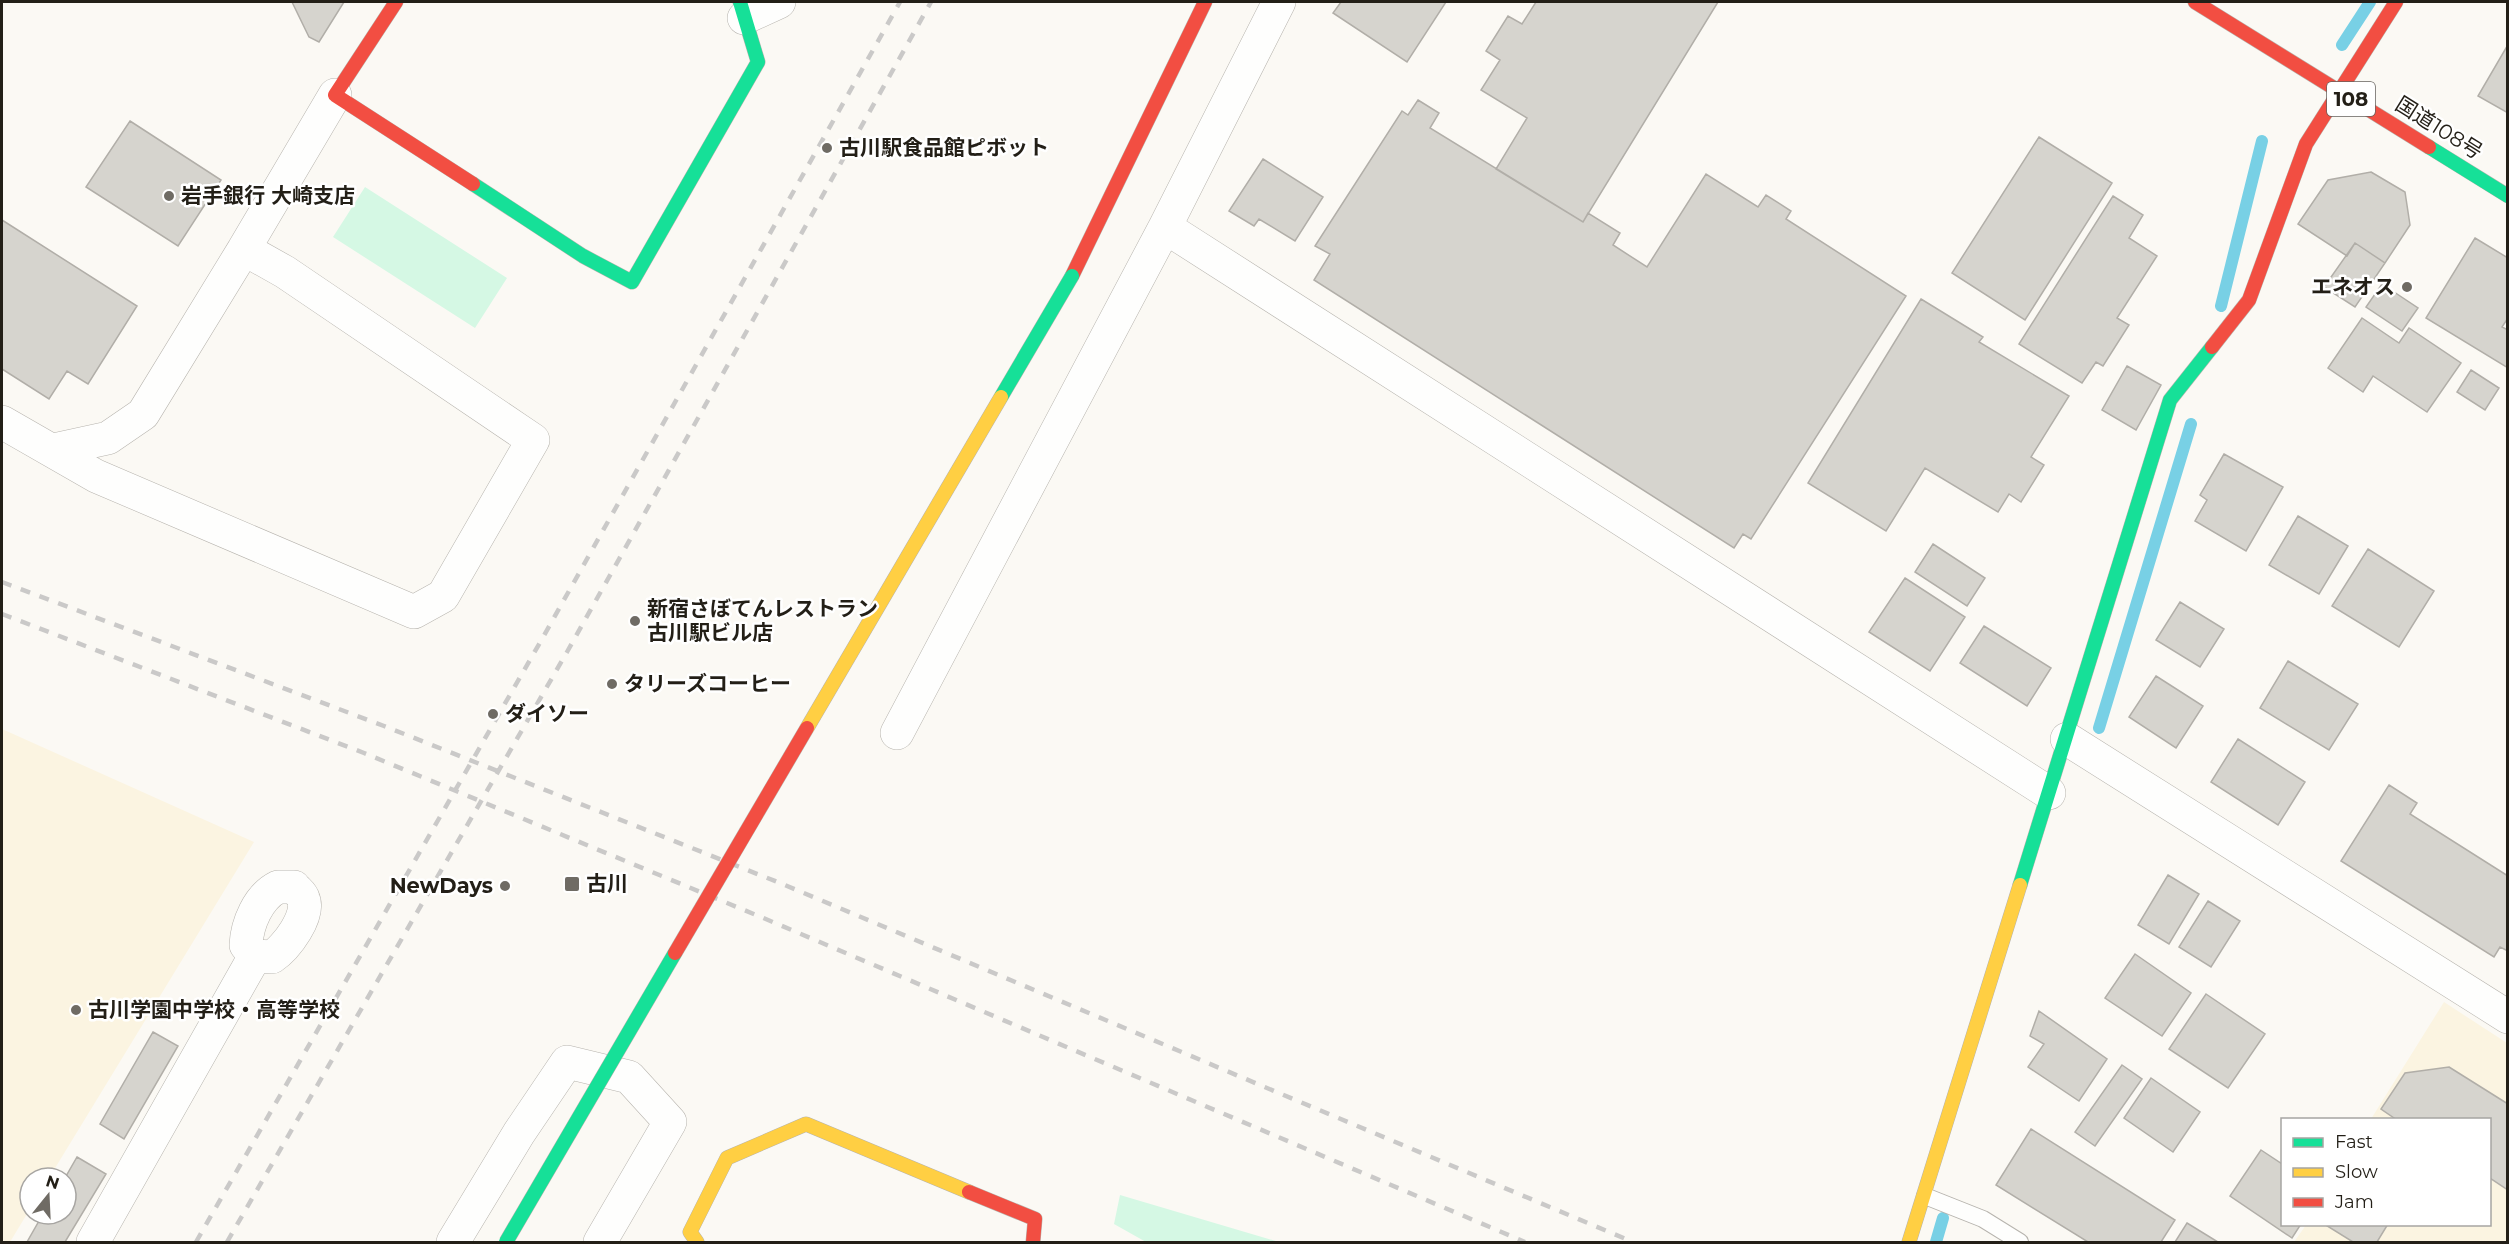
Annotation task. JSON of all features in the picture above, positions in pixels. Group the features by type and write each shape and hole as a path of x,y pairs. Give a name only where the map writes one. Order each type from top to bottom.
{"main road":[{"path":"396,2 335,96 583,256 632,282 758,62 742,10"},
{"path":"506,1242 1072,276 1205,2"},
{"name":"国道108号","path":"2195,2 2508,196"},
{"path":"1910,1242 2170,400 2250,300 2306,144 2396,2"},
{"path":"697,1242 690,1232 727,1158 806,1124 1035,1219 1033,1242"}],"street":[{"path":"742,10 779,2"},
{"path":"897,734 1165,227 1279,2"},
{"path":"53,450 108,438 143,414 335,96"},
{"path":"1165,227 2049,793"},
{"path":"2,422 96,476 414,612 443,596 533,440 285,272 244,249"},
{"path":"2067,739 2508,1017"},
{"path":"93,1242 255,956"},
{"path":"453,1242 519,1133 567,1062 629,1077 670,1122 600,1242"}],"lane":[{"path":"1924,1196 1983,1219 2020,1242"}],"shaded area":[{"name":"古川学園中学校・高等学校","path":"2,729 254,842 56,1166 18,1166 20,1226 10,1242 2,1242"},
{"path":"2444,1002 2507,1043 2507,1242 2294,1242 2305,1226 2491,1226 2491,1118 2372,1118"}],"green space":[{"path":"365,187 507,278 475,328 333,237"},
{"path":"1120,1195 1279,1242 1146,1242 1114,1224"}],"building":[{"path":"292,2 344,2 319,42 309,37"},
{"path":"1341,2 1446,2 1407,62 1333,13"},
{"path":"1536,2 1718,2 1583,222 1496,169 1527,118 1481,90 1500,60 1486,51 1508,16 1522,24"},
{"path":"2506,48 2508,50 2508,113 2478,96"},
{"path":"1418,100 1439,113 1430,128 1583,222 1588,213 1620,233 1613,245 1647,267 1706,174 1758,207 1766,195 1791,211 1786,219 1906,296 1751,539 1743,534 1734,548 1314,280 1330,254 1315,246 1402,111 1408,115"},
{"path":"130,121 221,180 178,246 86,187"},
{"path":"2039,137 2112,183 2025,320 1952,273"},
{"path":"1263,159 1323,197 1295,241 1259,219 1254,226 1229,211"},
{"path":"2371,172 2405,192 2410,225 2385,263 2355,243 2347,256 2298,224 2328,180"},
{"path":"2113,196 2143,215 2129,238 2157,256 2117,318 2129,325 2103,366 2096,362 2082,383 2019,344"},
{"path":"2,220 137,306 88,384 67,371 49,399 2,369"},
{"path":"2475,238 2508,258 2508,318 2502,327 2508,330 2508,368 2426,318"},
{"path":"2355,243 2385,263 2355,307 2324,287"},
{"path":"2382,284 2418,308 2402,331 2366,307"},
{"path":"1921,299 1983,337 1979,342 2069,396 2031,457 2044,465 2021,502 2009,494 1998,512 1925,468 1886,531 1808,483"},
{"path":"2362,318 2399,343 2409,328 2461,363 2427,412 2373,376 2363,392 2328,368"},
{"path":"2127,366 2161,385 2136,430 2102,410"},
{"path":"2471,370 2499,388 2485,410 2457,392"},
{"path":"2224,454 2283,487 2246,551 2195,521 2207,500 2200,495"},
{"path":"2298,516 2348,546 2319,594 2269,565"},
{"path":"1933,544 1985,578 1967,606 1915,572"},
{"path":"2368,549 2434,591 2399,647 2332,606"},
{"path":"1905,578 1965,617 1930,671 1869,632"},
{"path":"2180,602 2224,629 2200,667 2156,640"},
{"path":"1984,626 2051,668 2027,706 1960,663"},
{"path":"2288,661 2358,704 2329,750 2260,708"},
{"path":"2156,676 2203,706 2176,748 2129,717"},
{"path":"2238,739 2305,782 2278,825 2211,782"},
{"path":"2389,785 2417,803 2410,814 2508,876 2508,951 2500,947 2494,957 2341,861"},
{"path":"2168,875 2199,894 2169,944 2138,925"},
{"path":"2208,901 2240,921 2211,967 2179,947"},
{"path":"2135,954 2191,993 2162,1036 2105,998"},
{"path":"2206,994 2265,1034 2228,1088 2169,1049"},
{"path":"2039,1011 2107,1059 2079,1101 2028,1067 2044,1044 2030,1036"},
{"path":"153,1032 178,1046 124,1139 100,1124"},
{"path":"2122,1065 2142,1079 2095,1146 2075,1132"},
{"path":"2449,1067 2508,1104 2508,1190 2491,1179 2491,1118 2394,1118 2381,1109 2405,1073"},
{"path":"2151,1078 2200,1112 2173,1152 2124,1118"},
{"path":"2031,1129 2175,1220 2161,1242 2088,1242 1996,1185"},
{"path":"2261,1150 2281,1163 2281,1226 2300,1226 2292,1238 2230,1196"},
{"path":"77,1157 106,1174 78,1220 78,1166 72,1166"},
{"path":"2187,1223 2218,1242 2175,1242"},
{"path":"36,1226 75,1226 65,1242 27,1242"},
{"path":"2327,1226 2387,1226 2377,1242 2353,1242"}],"waterway":[{"path":"2342,45 2370,2"},
{"path":"2221,306 2262,141"},
{"path":"2099,728 2191,424"},
{"path":"1936,1242 1943,1218"}],"railway":[{"path":"196,1242 542,639 900,2"},
{"path":"227,1242 567,652 931,2"},
{"path":"2,582 384,726 780,883 1633,1242"},
{"path":"2,614 364,753 761,917 1525,1242"}],"traffic: fast":[{"path":"473,184 583,256 632,282 758,62 740,2"},
{"path":"2429,147 2508,196"},
{"path":"1001,397 1072,276"},
{"path":"2020,885 2170,400 2212,347"},
{"path":"506,1242 675,953"}],"traffic: slow":[{"path":"807,728 1001,397"},
{"path":"1909,1242 2020,885"},
{"path":"697,1242 690,1232 727,1158 806,1124 969,1192"}],"traffic: jam":[{"path":"396,2 335,95 473,184"},
{"path":"1072,276 1205,2"},
{"path":"2195,2 2429,147"},
{"path":"2212,347 2249,300 2306,144 2396,2"},
{"path":"675,953 807,728"},
{"path":"969,1192 1035,1219 1033,1242"}],"place":[{"name":"古川駅食品館ピボット","path":"827,148"},
{"name":"岩手銀行 大崎支店","path":"169,196"},
{"name":"エネオス","path":"2407,287"},
{"name":"新宿さぼてんレストラン 古川駅ビル店","path":"635,621"},
{"name":"タリーズコーヒー","path":"612,684"},
{"name":"ダイソー","path":"493,714"},
{"name":"古川","path":"572,884"},
{"name":"NewDays","path":"505,886"},
{"name":"古川学園中学校・高等学校","path":"76,1010"}]}
